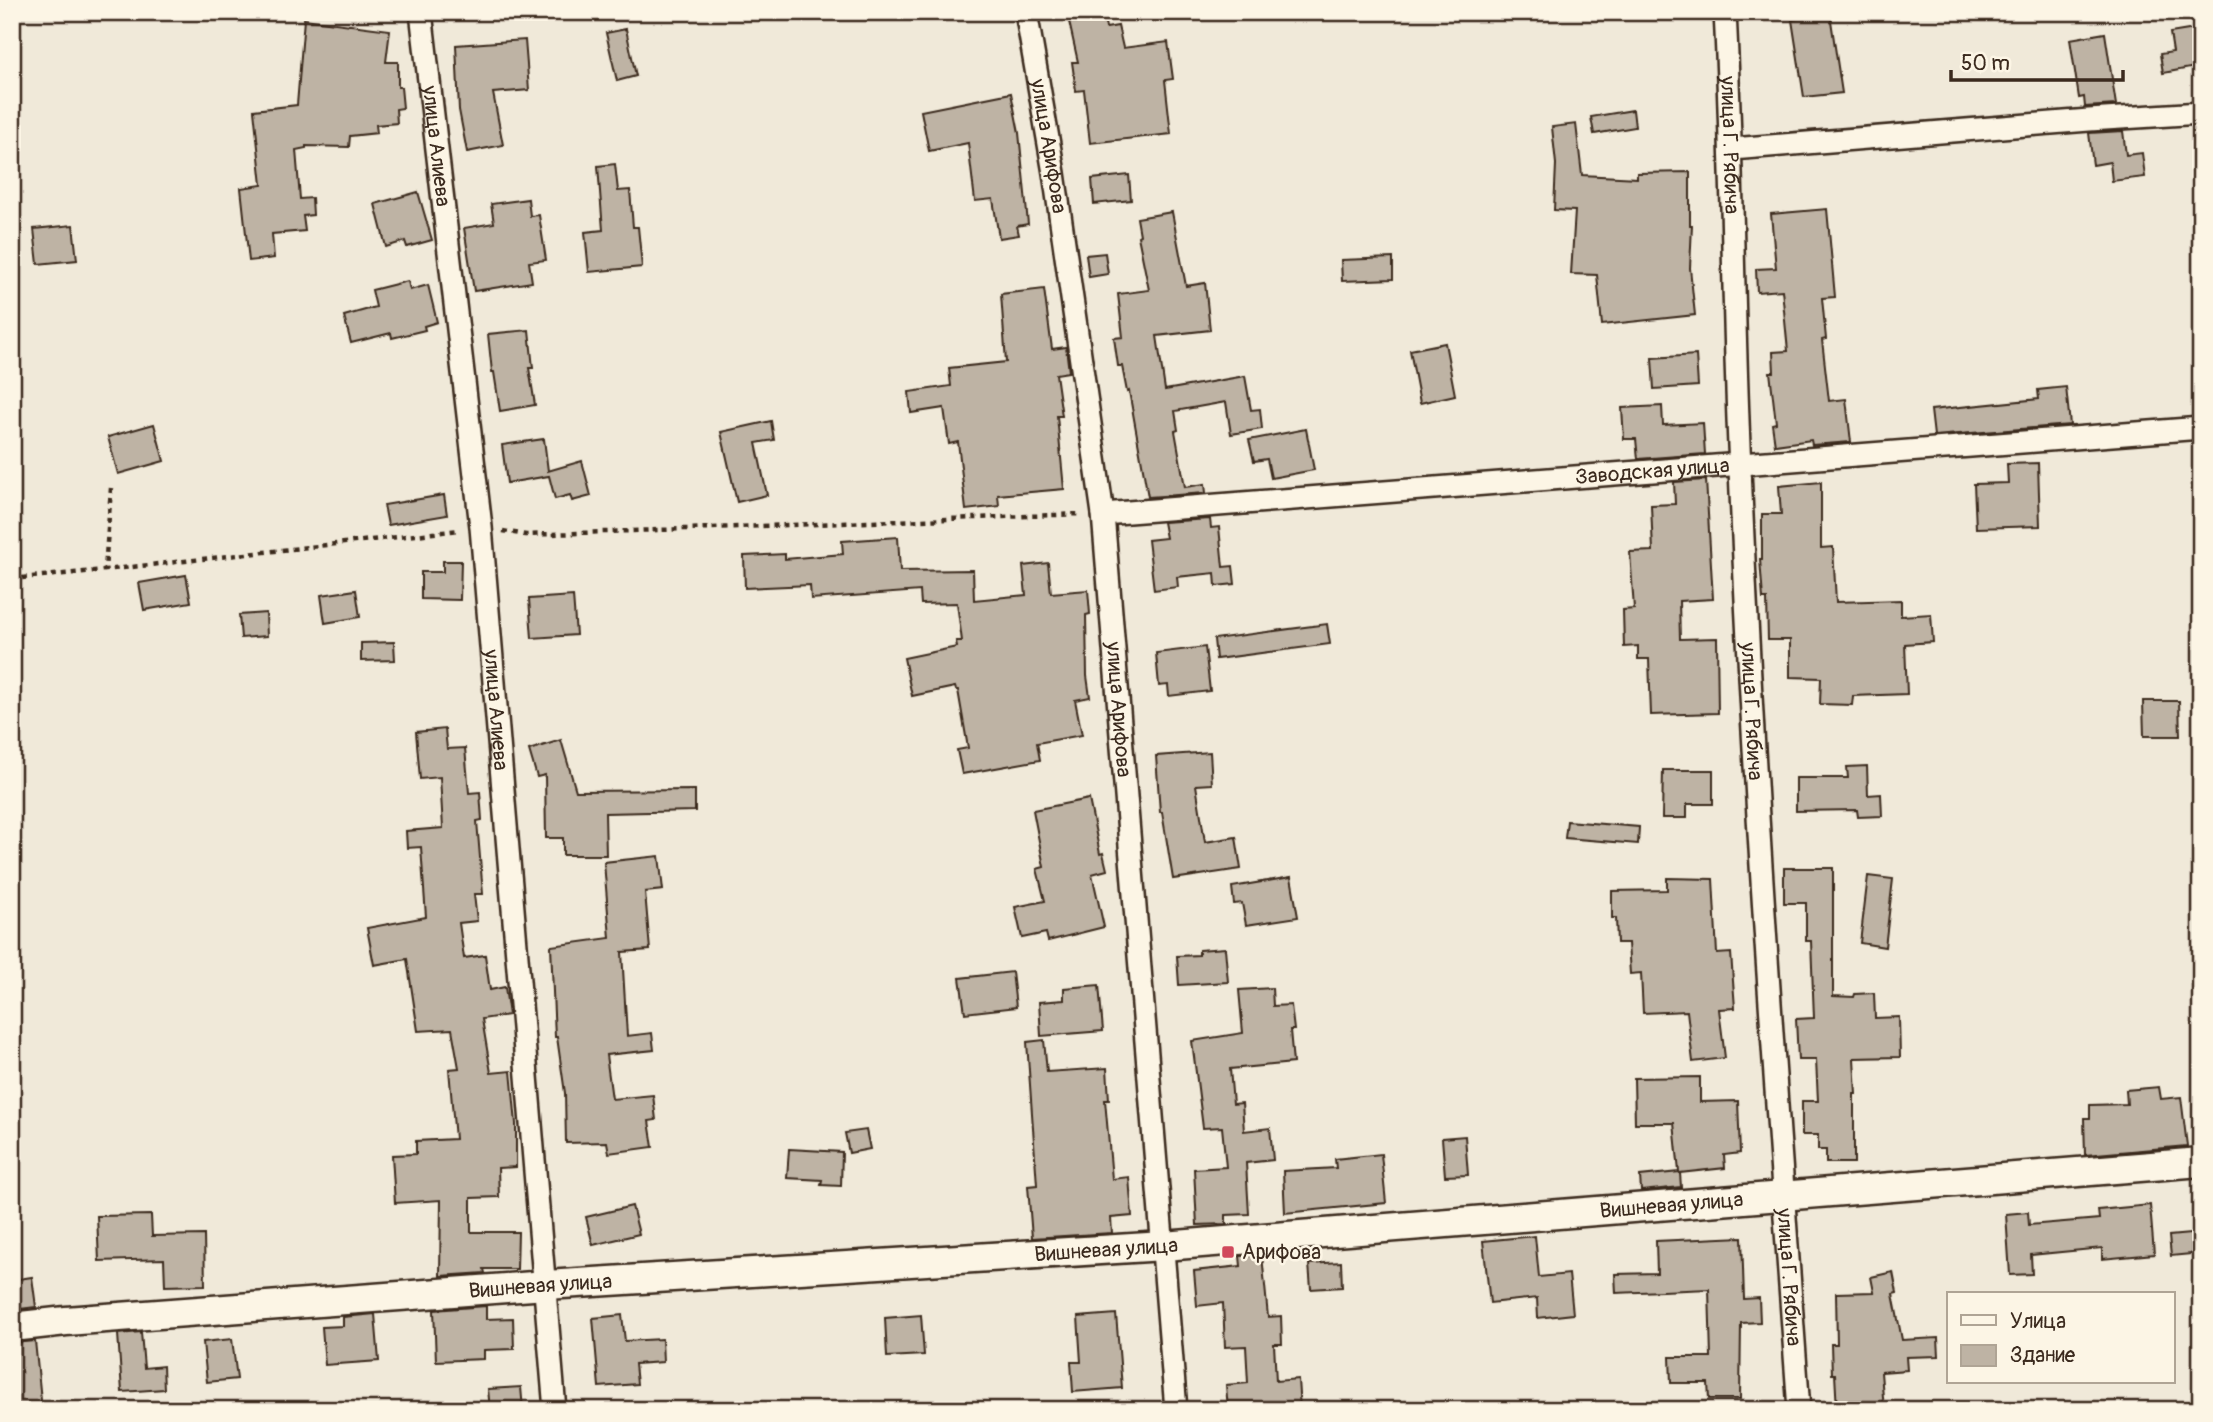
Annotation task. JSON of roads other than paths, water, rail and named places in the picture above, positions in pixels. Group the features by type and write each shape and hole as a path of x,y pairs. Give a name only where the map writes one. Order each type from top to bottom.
{"street":[{"name":"улица Алиева","path":"421,12 481,527 555,1410"},
{"name":"улица Арифова","path":"1026,12 1056,187 1103,514 1176,1410"},
{"name":"улица Г. Рябича","path":"1726,12 1740,465 1758,829 1799,1410"},
{"path":"1732,149 2201,113"},
{"name":"Заводская улица","path":"1103,514 2201,428"},
{"name":"Вишневая улица","path":"12,1327 546,1285 1164,1245 2201,1162"}],"place":[{"name":"Арифова","path":"1228,1252"}]}
